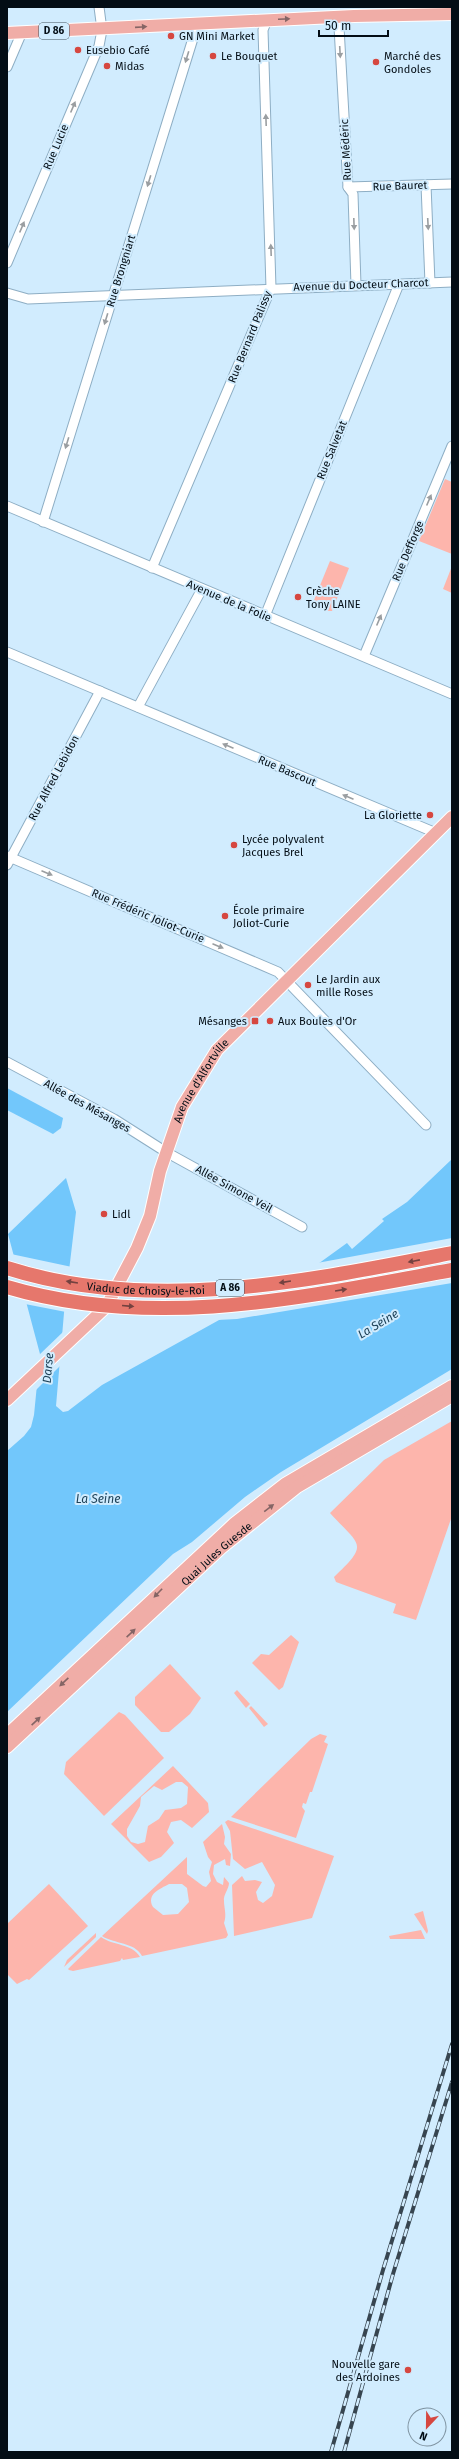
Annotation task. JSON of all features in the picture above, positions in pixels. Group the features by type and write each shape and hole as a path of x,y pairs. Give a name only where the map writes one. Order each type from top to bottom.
{"highway":[{"name":"Viaduc de Choisy-le-Roi","path":"7,1268 43,1278 94,1286 147,1290 206,1289 258,1287 452,1253"},
{"name":"Viaduc de Choisy-le-Roi","path":"7,1287 91,1303 202,1309 252,1304 452,1270"}],"main road":[{"name":"D 86","path":"7,33 102,30 267,20 452,14"},
{"name":"Avenue d'Alfortville","path":"7,1400 106,1307 137,1248 150,1216 166,1152 182,1107 218,1050 452,817"},
{"name":"Quai Jules Guesde","path":"7,1735 234,1523 285,1484 452,1386"},
{"name":"Quai Jules Guesde","path":"7,1747 221,1548 256,1518 298,1487 452,1396"}],"street":[{"path":"99,7 102,30"},
{"name":"Rue Médéric","path":"329,18 338,23 339,27 348,187 353,194 356,285"},
{"name":"Rue Bernard Palissy","path":"152,568 271,288 263,30 267,20"},
{"name":"Rue Brongniart","path":"43,522 195,32 195,29 188,24"},
{"name":"Rue Lucie","path":"7,263 99,46 102,30"},
{"path":"7,67 22,32"},
{"name":"Rue Bauret","path":"348,187 452,184"},
{"path":"426,185 430,283"},
{"name":"Avenue du Docteur Charcot","path":"7,292 28,299 271,288 452,282"},
{"name":"Rue Salvetat","path":"265,616 399,284"},
{"name":"Rue Defforge","path":"364,656 452,448"},
{"name":"Avenue de la Folie","path":"7,506 452,694"},
{"path":"138,707 202,589"},
{"name":"Rue Bascout","path":"7,652 138,707 152,715 436,833"},
{"name":"Rue Alfred Lebidon","path":"8,859 100,691"},
{"name":"Rue Frédéric Joliot-Curie","path":"8,859 278,972 426,1125"},
{"name":"Allée des Mésanges","path":"7,1062 114,1119 166,1152"},
{"name":"Allée Simone Veil","path":"166,1152 302,1227"}],"shaded area":[{"path":"445,479 452,482 452,554 419,541"},
{"path":"330,561 349,568 332,611 327,611 312,605"},
{"path":"452,566 452,593 443,589"},
{"path":"452,1421 452,1516 416,1620 393,1613 396,1604 336,1582 334,1577 353,1557 357,1545 354,1539 330,1513 384,1460"},
{"path":"291,1635 299,1642 283,1687 279,1690 252,1663 261,1654 269,1655"},
{"path":"170,1664 201,1698 190,1714 169,1732 161,1732 135,1705 135,1697"},
{"path":"237,1690 250,1704 246,1708 234,1693"},
{"path":"251,1706 268,1724 264,1727 249,1708"},
{"path":"119,1712 125,1715 164,1758 104,1816 64,1774 66,1762"},
{"path":"320,1734 327,1736 324,1742 328,1744 312,1792 310,1792 306,1804 303,1803 302,1807 305,1811 296,1838 231,1817 311,1739"},
{"path":"173,1766 208,1803 209,1812 192,1828 181,1820 171,1822 167,1832 174,1843 161,1857 149,1862 111,1824","holes":["176,1782 182,1782 188,1787 187,1804 181,1808 165,1810 159,1819 148,1826 145,1842 138,1844 131,1842 127,1836 127,1829 140,1806 141,1797 154,1786 162,1790"]},
{"path":"228,1820 334,1856 312,1918 234,1936 232,1885 242,1876 245,1881 255,1880 262,1882 256,1892 258,1900 263,1903 272,1896 275,1885 262,1862 245,1869 233,1859 230,1831 225,1822"},
{"path":"222,1824 225,1837 224,1844 231,1854 230,1866 226,1865 225,1859 214,1865 213,1874 217,1882 223,1885 224,1877 229,1883 224,1899 224,1923 228,1935 226,1938 142,1956 139,1951 134,1948 102,1936 187,1857 187,1874 206,1887 211,1881 209,1872 212,1862 208,1857 203,1842","holes":["169,1884 182,1884 187,1888 189,1902 178,1914 163,1915 153,1907 151,1899 155,1892"]},
{"path":"49,1884 88,1926 29,1980 27,1979 17,1984 7,1974 7,1924"},
{"path":"423,1911 428,1931 427,1934 414,1914"},
{"path":"421,1930 425,1939 390,1939 389,1936"},
{"path":"96,1933 96,1937 64,1967 67,1960"},
{"path":"101,1937 132,1949 137,1952 140,1957 123,1960 122,1958 120,1961 73,1971 68,1969"}],"water":[{"path":"7,1088 63,1118 61,1128 53,1134 7,1110"},
{"name":"La Seine","path":"452,1159 452,1369 281,1472 245,1497 192,1542 173,1554 7,1712 7,1451 24,1436 31,1427 34,1415 40,1354 8,1234 66,1178 76,1212 64,1313 56,1406 63,1412 68,1411 102,1385 311,1269 347,1243 352,1249 384,1221 382,1219 407,1202"}],"pier":[{"path":"452,1238 452,1283 237,1319 217,1320 317,1263"},
{"path":"11,1254 72,1267 66,1312 25,1304"},
{"path":"64,1331 62,1364 35,1391 38,1356"}],"railway":[{"path":"331,2452 383,2270 452,2044"},
{"path":"344,2452 393,2274 452,2082"}],"place":[{"name":"GN Mini Market","path":"171,36"},
{"name":"Eusebio Café","path":"78,50"},
{"name":"Le Bouquet","path":"213,56"},
{"name":"Marché des Gondoles","path":"376,62"},
{"name":"Midas","path":"107,66"},
{"name":"Crèche Tony LAINE","path":"298,597"},
{"name":"La Gloriette","path":"430,815"},
{"name":"Lycée polyvalent Jacques Brel","path":"234,845"},
{"name":"École primaire Joliot-Curie","path":"225,916"},
{"name":"Le Jardin aux mille Roses","path":"308,985"},
{"name":"Mésanges","path":"255,1021"},
{"name":"Aux Boules d'Or","path":"270,1021"},
{"name":"Lidl","path":"104,1214"},
{"name":"Nouvelle gare des Ardoines","path":"408,2370"}],"water label":[{"name":"Darse","path":"48,1368"}]}
